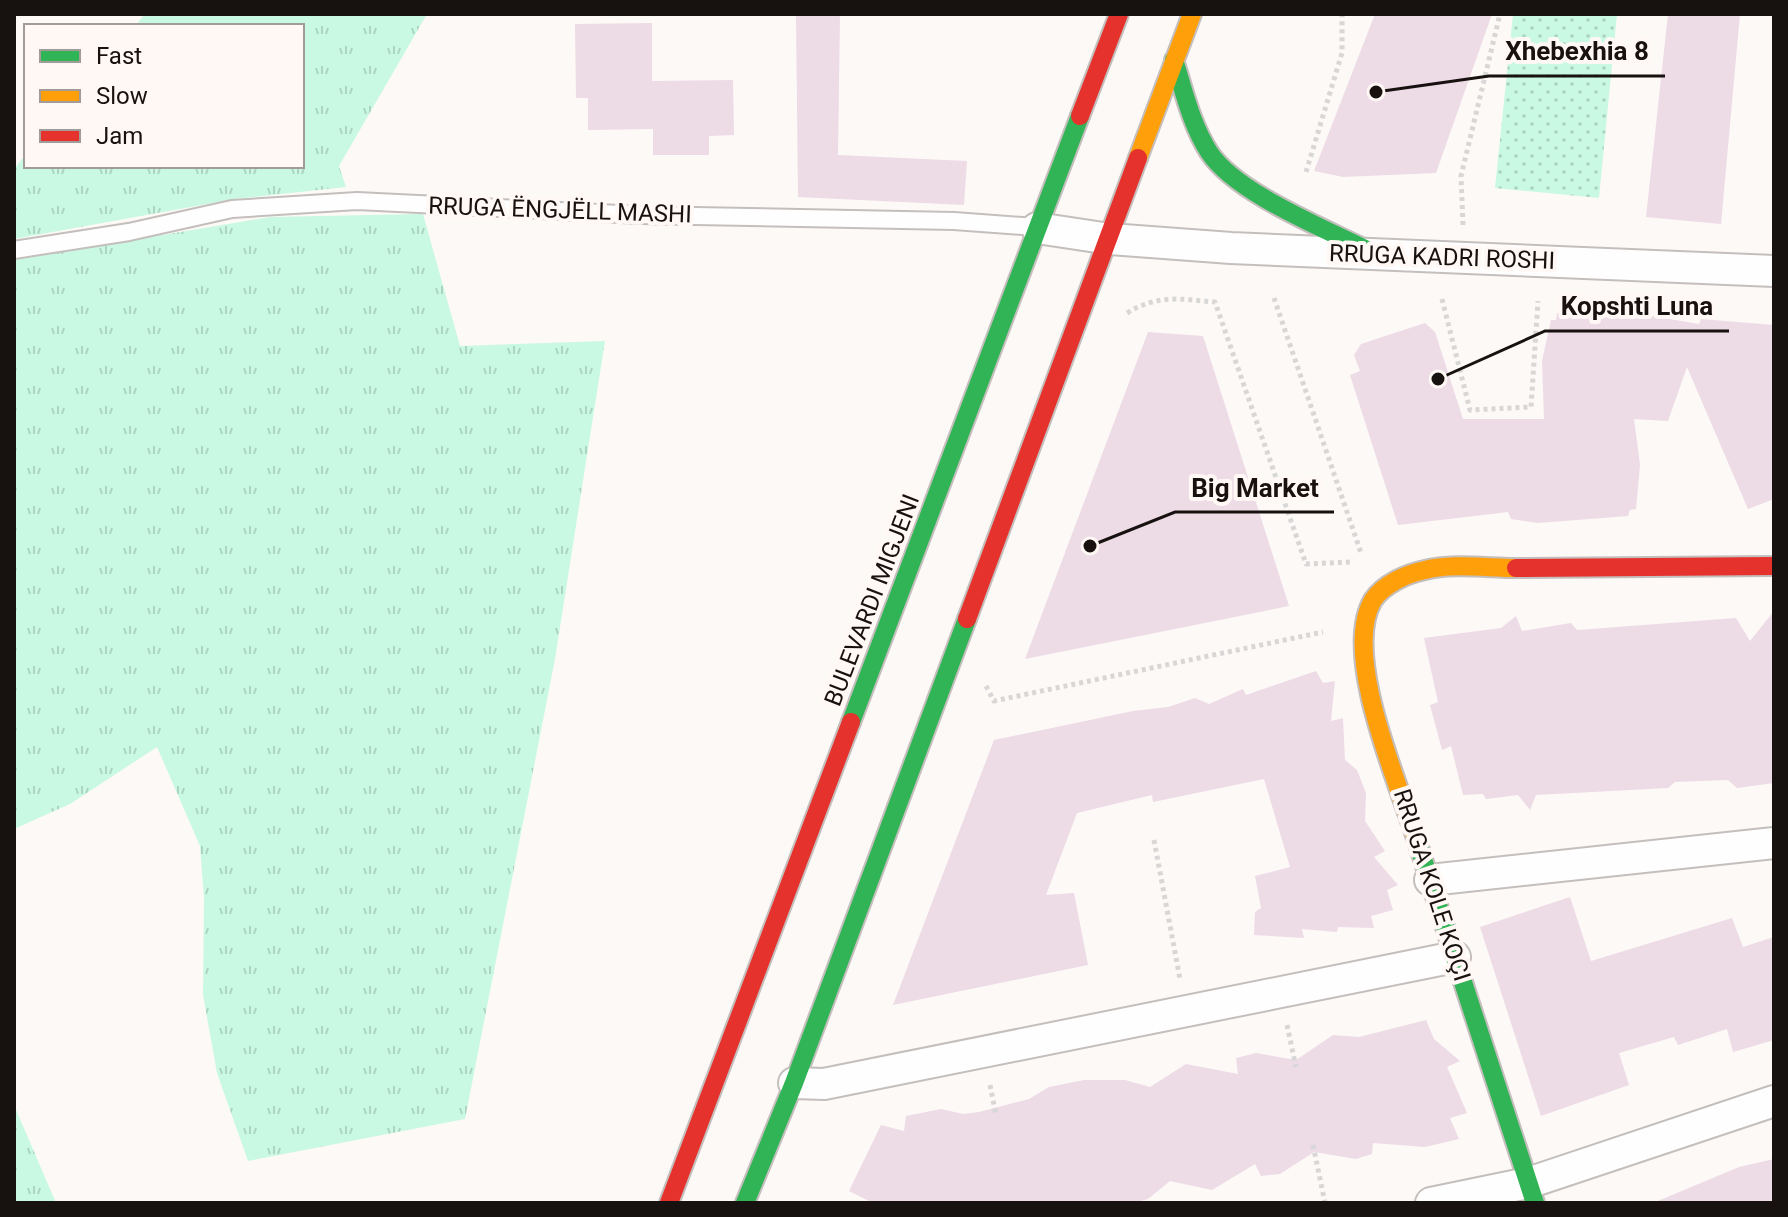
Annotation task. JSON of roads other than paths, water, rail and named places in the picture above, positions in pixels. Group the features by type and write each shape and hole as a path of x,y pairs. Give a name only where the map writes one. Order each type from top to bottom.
{"main road":[{"name":"BULEVARDI MIGJENI","path":"669,1203 1119,14"},
{"path":"745,1203 794,1083 1192,14"},
{"path":"1174,60 1193,122 1210,154 1238,183 1375,254"},
{"name":"RRUGA KOLE KOÇI","path":"1531,1193 1366,685 1365,624 1370,603 1382,586 1397,577 1427,569 1774,566"}],"street":[{"name":"RRUGA ËNGJËLL MASHI","path":"1037,228 1110,239"},
{"name":"RRUGA KADRI ROSHI","path":"1110,239 1774,271"},
{"path":"1430,880 1774,843"},
{"path":"794,1083 824,1084 1455,957"},
{"path":"1431,1203 1531,1193 1774,1101"}],"lane":[{"name":"RRUGA ËNGJËLL MASHI","path":"14,250 129,232 232,209 357,201 640,215 954,221 1037,228"}],"place":[{"name":"Xhebexhia 8","path":"1376,92"},
{"name":"Kopshti Luna","path":"1438,379"},
{"name":"Big Market","path":"1090,546"}]}
